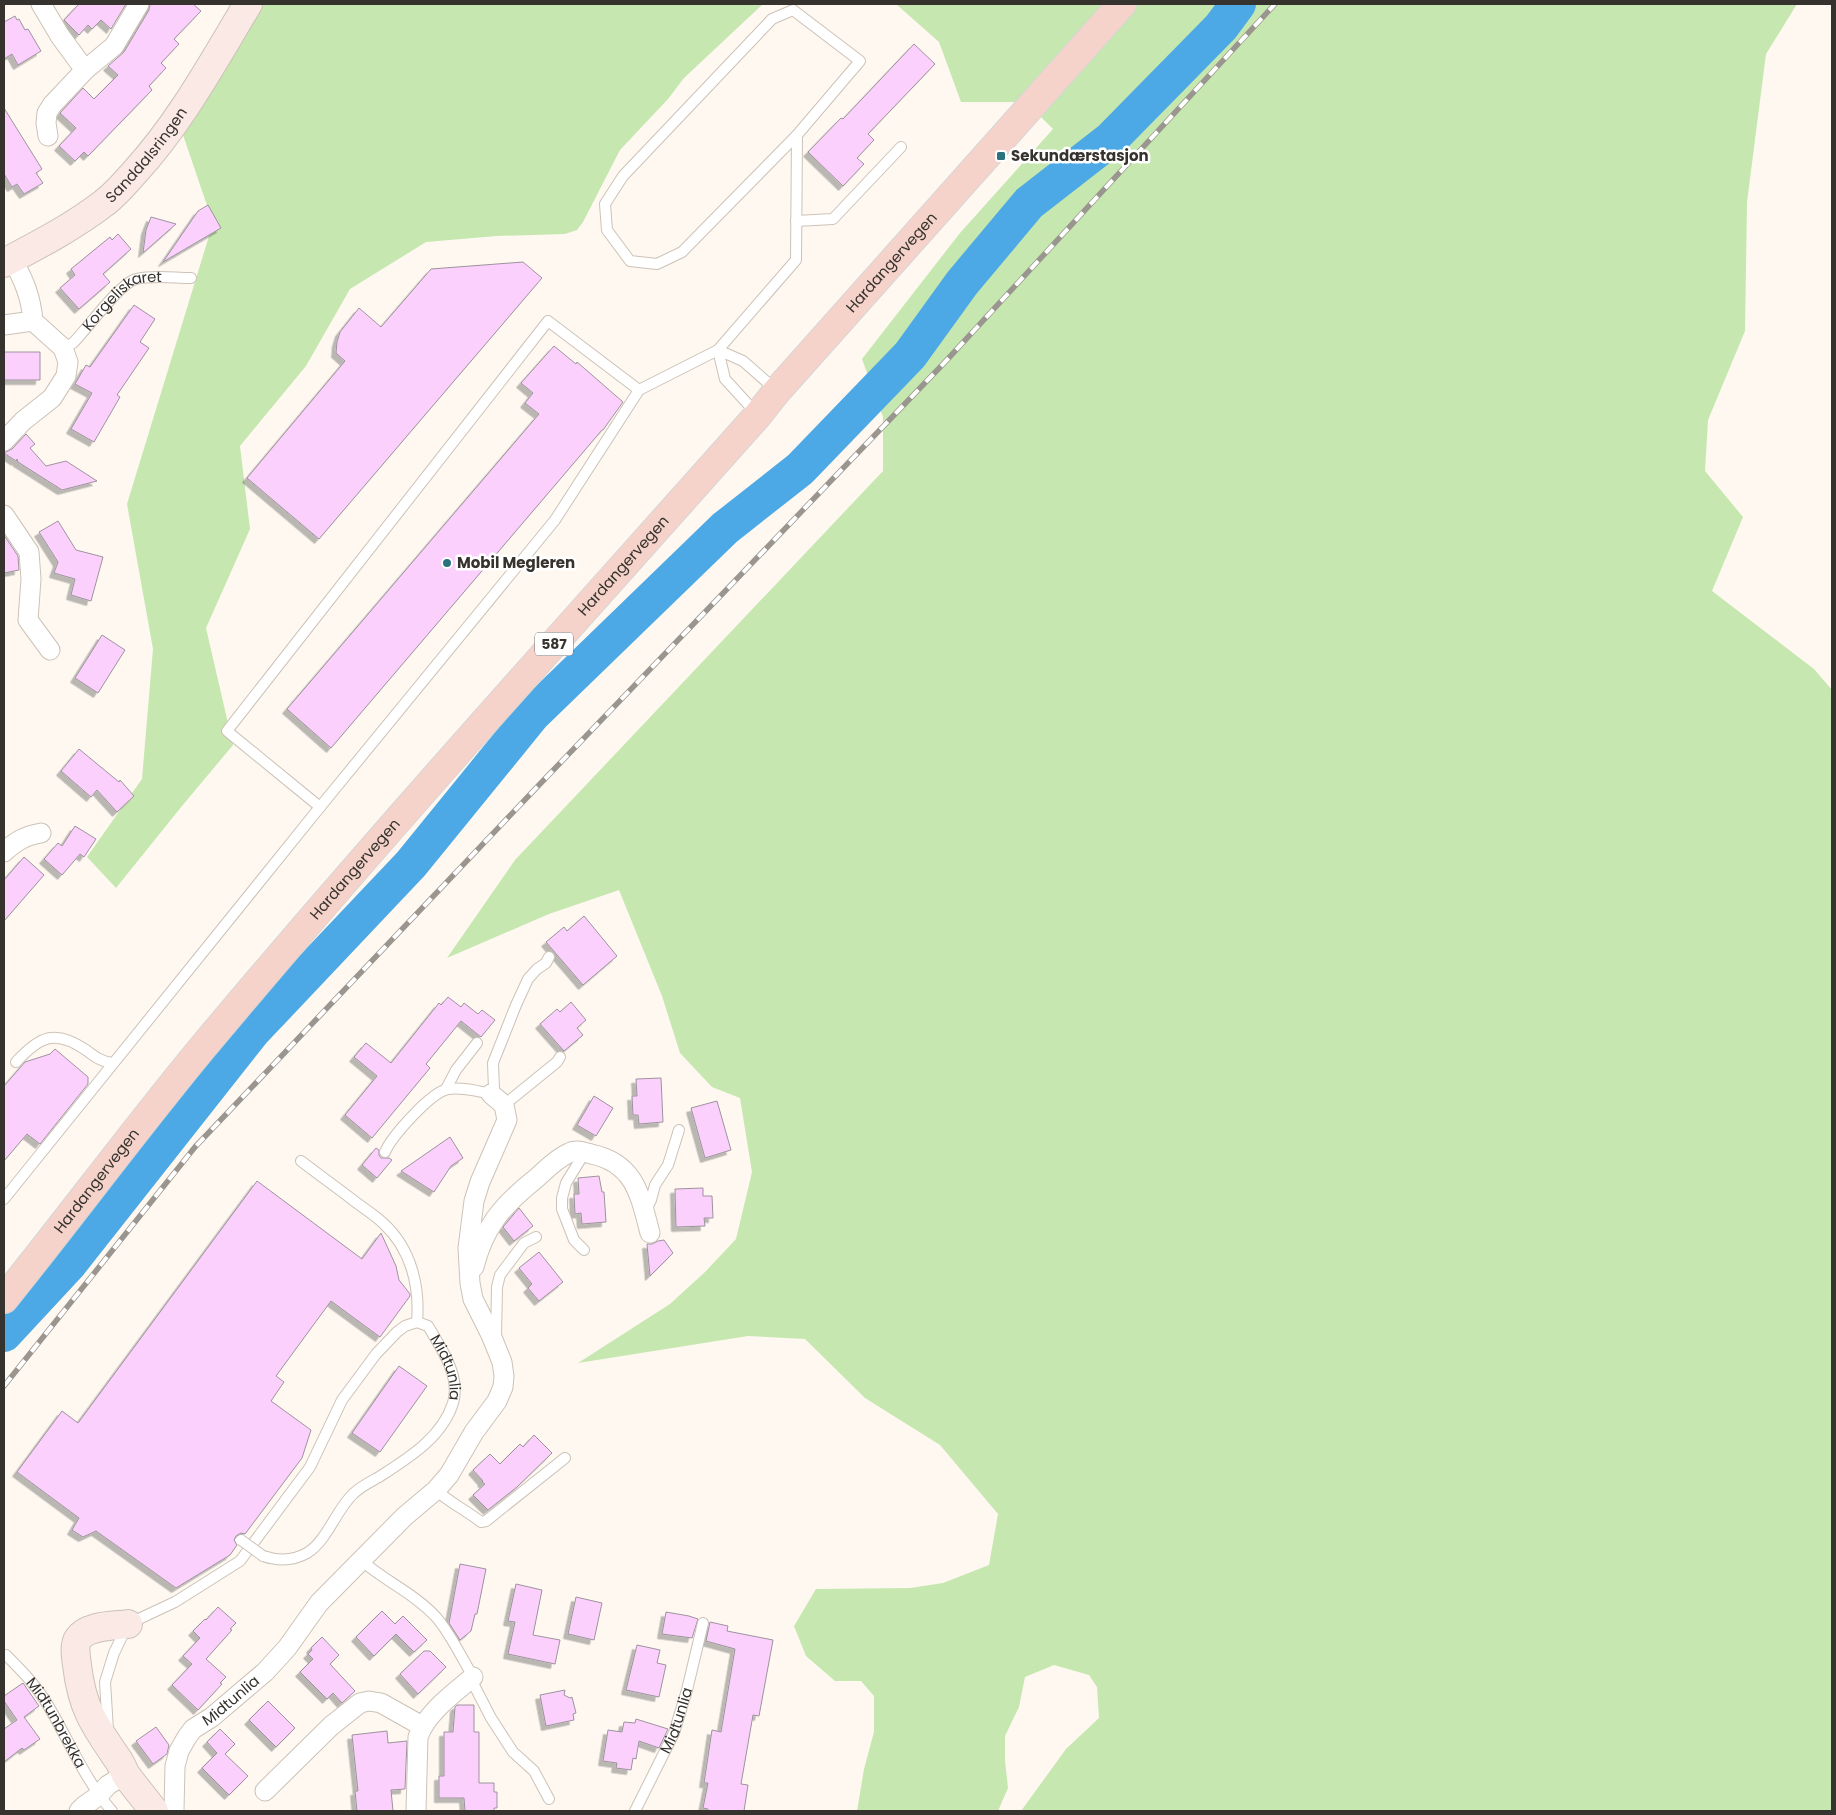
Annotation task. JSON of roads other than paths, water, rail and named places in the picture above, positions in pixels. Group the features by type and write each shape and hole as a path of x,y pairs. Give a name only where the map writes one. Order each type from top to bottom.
{"main road":[{"name":"Sanddalsringen","path":"8,261 50,239 105,202 129,179 170,130 248,4"},
{"name":"Hardangervegen","path":"4,1299 48,1245 140,1124 365,857 758,414 777,390 1122,4"},
{"name":"Midtunlia","path":"128,1624 93,1629 83,1633 76,1644 76,1661 82,1693 95,1726 126,1774 154,1811"}],"street":[{"path":"41,4 60,36 85,70"},
{"path":"48,136 47,114 52,105 85,70 114,46 139,4"},
{"path":"4,441 23,421 52,398 66,376 68,362 63,348 33,321 32,308 25,282 8,261"},
{"path":"4,325 33,321"},
{"path":"4,515 29,552 31,579 28,620 50,650"},
{"path":"4,852 16,840 27,835 41,833"},
{"name":"Midtunlia","path":"174,1811 176,1766 179,1751 193,1729 219,1712 265,1672 287,1648 319,1603 406,1516 436,1490 450,1474 474,1432 497,1400 503,1387 502,1362 473,1299 468,1248 474,1202 490,1154 506,1120 497,1099"},
{"path":"470,1283 476,1260 496,1216 510,1200 569,1152 577,1151 601,1156 614,1162 626,1171 634,1183 644,1208 650,1233"},
{"path":"416,1811 418,1737 422,1726 446,1699 473,1677"},
{"path":"265,1791 331,1726 360,1703 369,1701 380,1703 422,1726"},
{"path":"79,1811 98,1796 108,1785 126,1774"}],"lane":[{"path":"4,1199 320,807 555,520 639,390 718,350 796,260 797,135 860,61 792,10 772,19 623,176 605,204 607,230 630,261 657,264 682,252 797,135"},
{"path":"796,221 833,219 901,147"},
{"name":"Korgeliskaret","path":"63,348 74,343 118,290 129,282 143,278 191,278"},
{"path":"320,807 227,731 548,320 639,390"},
{"path":"718,350 743,360 777,390"},
{"path":"718,350 725,378 758,414"},
{"name":"Midtunlia","path":"497,1099 494,1089 493,1063 528,979 550,957"},
{"path":"16,1062 33,1044 52,1037 60,1037 75,1042 103,1062 114,1063"},
{"path":"446,1089 456,1070 477,1043"},
{"path":"385,1152 422,1105 446,1089 466,1089 497,1099 557,1062 560,1057"},
{"path":"644,1208 647,1208 655,1186 668,1165 679,1130"},
{"path":"584,1250 574,1240 562,1209 562,1198 566,1183 585,1152"},
{"path":"301,1161 383,1223 395,1236 405,1252 413,1272 418,1306 417,1322"},
{"name":"Midtunlia","path":"496,1347 496,1300 500,1276 524,1243 536,1237"},
{"name":"Midtunlia","path":"110,1749 105,1682 114,1653 128,1624 175,1602 240,1561 310,1467 342,1400 370,1362 396,1332 405,1326 417,1322 428,1326 446,1357 453,1377 454,1397 447,1416 432,1436 420,1448 354,1493 344,1504 326,1532 309,1552 300,1557 286,1560 273,1559 263,1556 242,1540"},
{"path":"436,1490 447,1500 464,1509 481,1522 486,1521 565,1458"},
{"path":"362,1561 409,1594 435,1617 473,1677 474,1685 491,1718 513,1752 534,1771 548,1799"},
{"name":"Midtunlia","path":"635,1811 674,1733 687,1690 703,1623"},
{"name":"Midtunbrekka","path":"6,1655 25,1674 45,1701 98,1796 112,1811"}],"waterway":[{"path":"4,1334 69,1264 252,1032 411,864 533,714 725,528 800,469 910,355 962,283 1029,203 1110,140 1221,27 1238,4"}],"railway":[{"path":"4,1386 195,1147 945,362 1275,4"}],"place":[{"name":"Sekundærstasjon","path":"1001,156"},
{"name":"Mobil Megleren","path":"447,563"}]}
